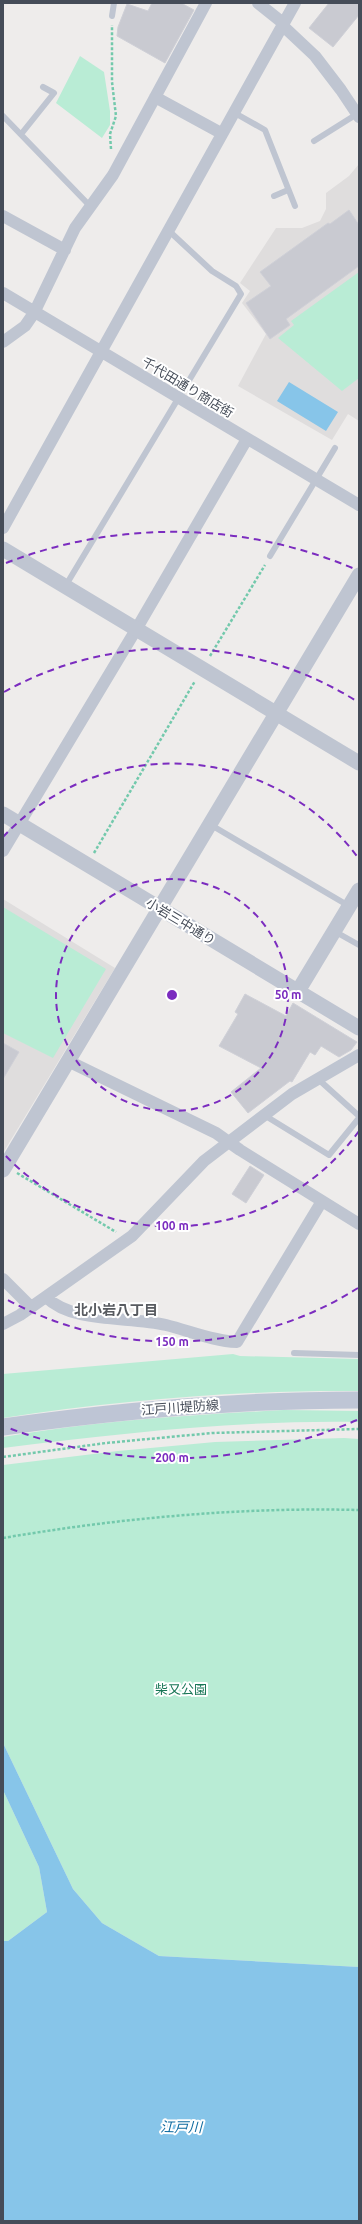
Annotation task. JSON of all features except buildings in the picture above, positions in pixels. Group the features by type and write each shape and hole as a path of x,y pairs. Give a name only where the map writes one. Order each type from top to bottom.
{"main road":[{"name":"江戸川堤防線","path":"3,1427 162,1407 280,1401 359,1400"}],"street":[{"path":"3,342 25,326 34,313 75,228 112,175 206,3"},
{"path":"258,3 315,56 341,90 358,116"},
{"path":"3,528 100,350 295,3"},
{"path":"155,96 221,133"},
{"path":"3,216 65,250"},
{"name":"千代田通り商店街","path":"3,294 100,350 359,505"},
{"path":"3,851 138,628 247,439"},
{"path":"3,548 203,667 359,763"},
{"path":"4,1168 359,575"},
{"name":"小岩三中通り","path":"3,814 359,1028"},
{"path":"298,991 359,890"},
{"path":"3,1324 46,1297 128,1239 167,1203 204,1161 264,1115 292,1094 359,1056"},
{"path":"68,1061 171,1110 230,1142 359,1224"},
{"path":"46,1297 58,1307 91,1315 166,1325 237,1342 322,1201"},
{"path":"3,1279 31,1307"}],"lane":[{"path":"112,16 114,3"},
{"path":"22,134 54,93 43,87"},
{"path":"233,112 265,130 295,206"},
{"path":"3,116 90,205"},
{"path":"314,141 358,116"},
{"path":"274,196 288,190"},
{"path":"66,585 241,294 236,286 212,271 168,230"},
{"path":"270,556 336,448"},
{"path":"210,824 349,906"},
{"path":"334,931 359,945"},
{"path":"264,1115 330,1155 359,1117 318,1079"},
{"path":"294,1353 359,1355"}],"path":[{"path":"112,16 112,82 116,116 110,134 112,175"},
{"path":"86,865 270,556"},
{"path":"4,1168 128,1239"},
{"path":"3,1457 92,1445 212,1434 359,1429"},
{"path":"3,1538 102,1524 169,1518 262,1511 359,1510"}],"shaded area":[{"path":"359,164 359,421 348,414 332,440 238,386 266,334 242,303 250,291 240,283 276,228 302,228 320,221 326,209 326,193 349,176"},
{"path":"3,899 115,968 3,1153"}],"green space":[{"path":"80,56 104,72 110,111 110,125 102,138 56,103"},
{"path":"359,272 359,378 342,391 278,338 294,325 291,321"},
{"path":"3,907 106,969 53,1058 3,1033"},
{"path":"233,1354 240,1356 359,1359 359,1391 269,1392 180,1397 92,1406 3,1418 3,1374"},
{"path":"284,1410 359,1411 359,1422 225,1425 92,1437 3,1448 3,1437 38,1431 143,1419"},
{"name":"柴又公園","path":"344,1438 359,1439 359,1967 159,1956 102,1923 73,1889 3,1743 3,1465 118,1451 215,1442"},
{"path":"3,1790 39,1867 47,1912 8,1941 3,1941"}],"water":[{"path":"289,382 338,412 326,431 277,401"},
{"name":"江戸川","path":"3,1743 73,1889 102,1923 159,1956 359,1967 359,2221 3,2221 3,1941 8,1941 47,1912 39,1867 3,1790"}],"district":[{"name":"北小岩八丁目","path":"116,1310"}]}
